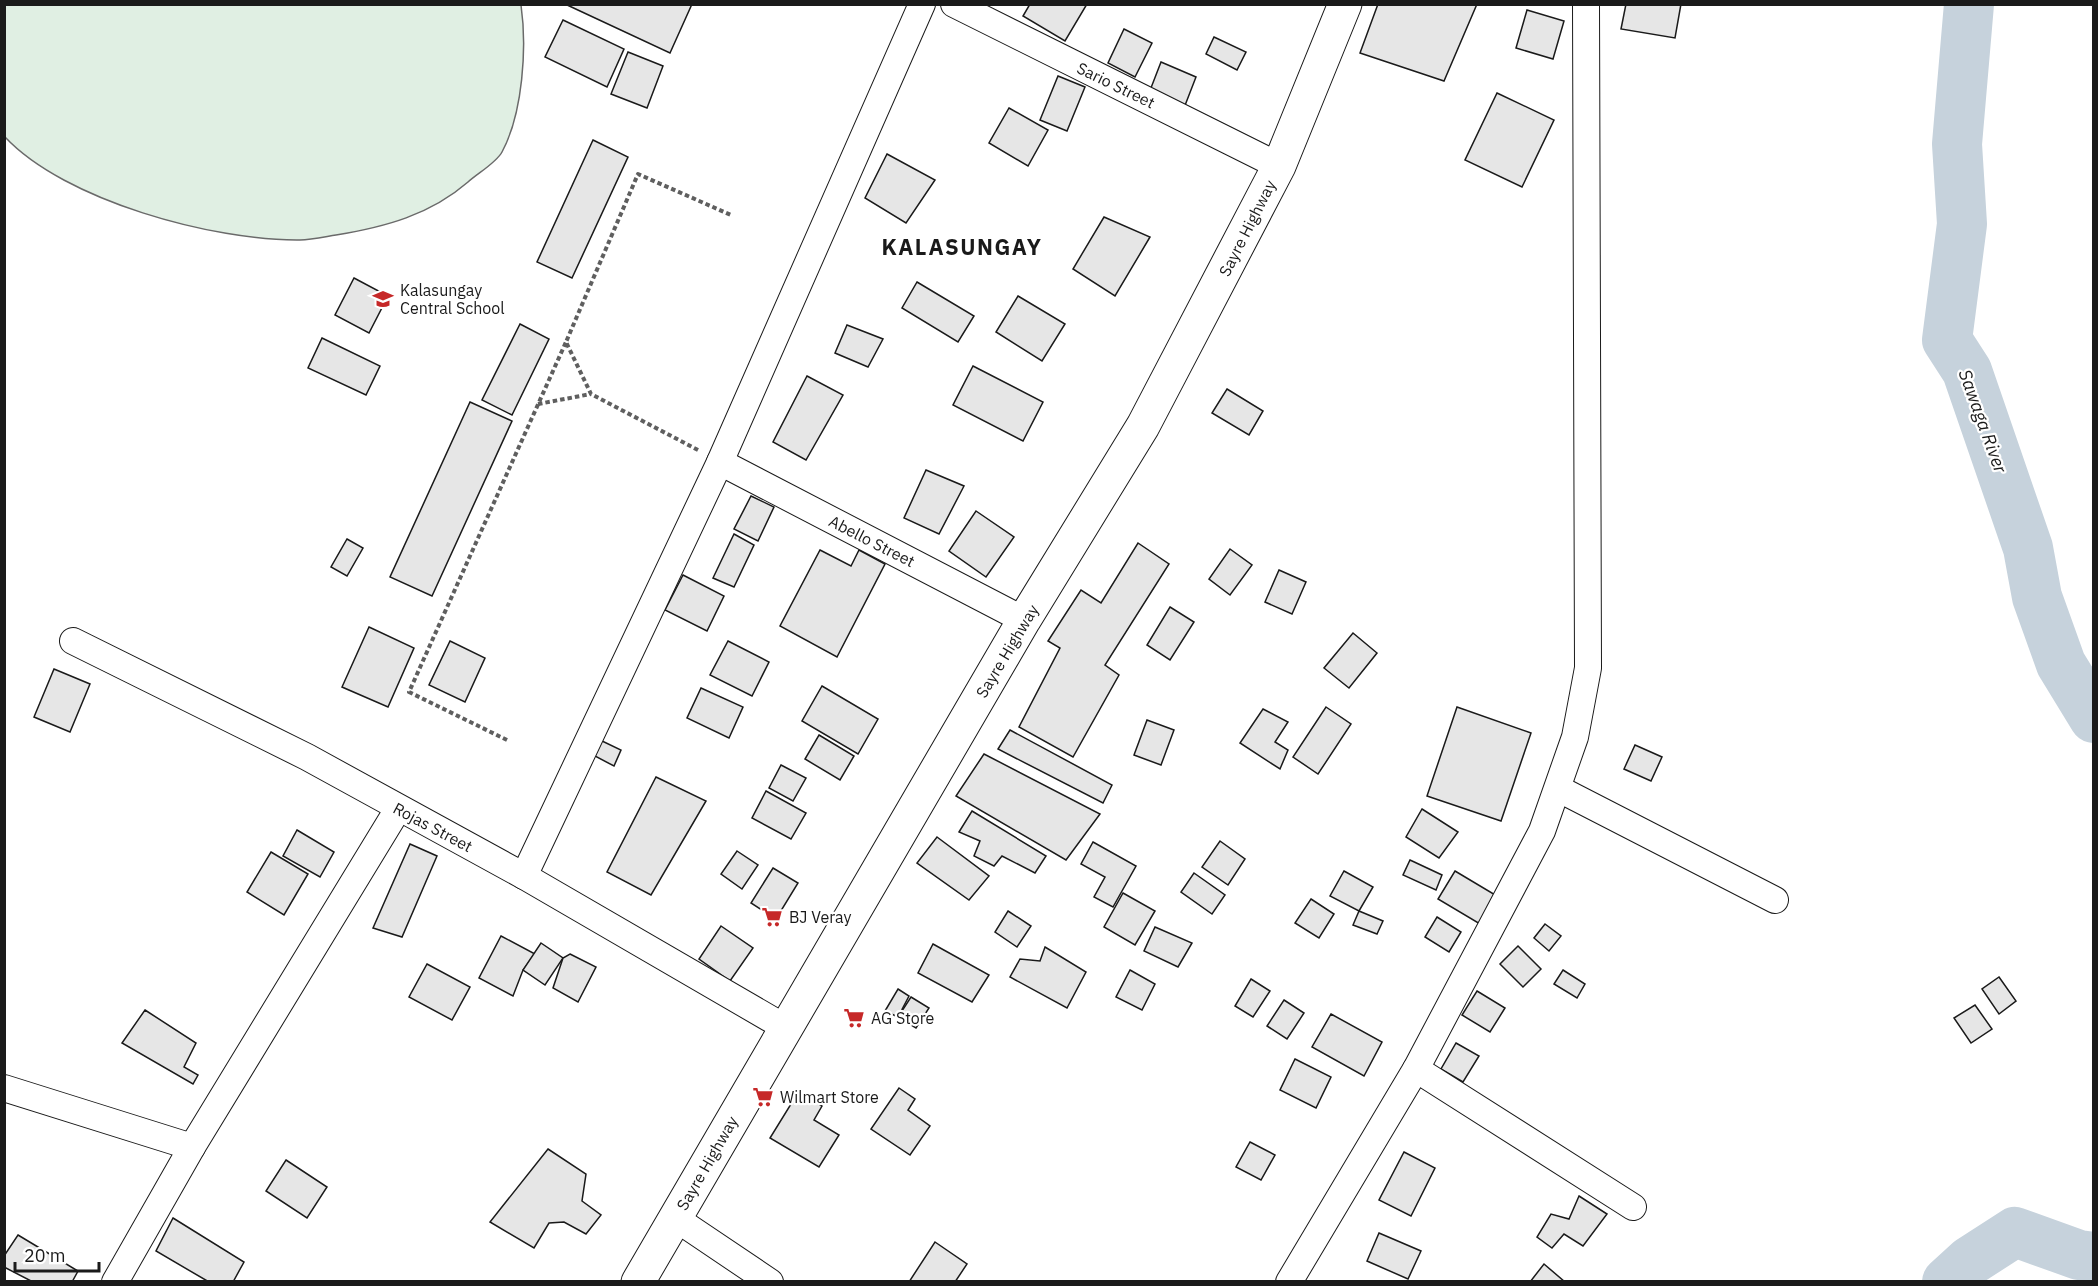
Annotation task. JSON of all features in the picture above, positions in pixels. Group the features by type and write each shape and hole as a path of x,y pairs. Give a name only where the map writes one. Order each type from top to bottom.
{"highway":[{"name":"Sayre Highway","path":"638,1281 1024,620 1143,426 1279,166 1346,4"}],"street":[{"path":"524,876 720,462 922,4"},
{"name":"Sario Street","path":"954,4 1279,166"},
{"path":"1289,1281 1416,1069 1542,831 1559,789 1575,737 1588,668 1586,4"},
{"name":"Abello Street","path":"720,462 1024,620"},
{"name":"Rojas Street","path":"73,641 308,757 398,809 524,876 786,1028"},
{"path":"1559,789 1775,900"},
{"path":"115,1281 192,1147 398,809"},
{"path":"1416,1069 1633,1207"},
{"path":"4,1088 192,1147"},
{"path":"675,1218 770,1281"}],"path":[{"path":"507,740 409,692 566,342 638,174 731,215"},
{"path":"566,342 591,394 720,462"},
{"path":"538,404 591,394"}],"green space":[{"path":"5,4 521,5 524,40 519,99 509,136 499,156 453,193 422,211 372,228 309,240 226,233 185,225 102,198 64,180 31,160 5,137"}],"building":[{"path":"565,4 692,4 670,53"},
{"path":"1030,4 1087,4 1065,41 1023,16"},
{"path":"1378,4 1477,4 1444,81 1360,53"},
{"path":"1626,4 1681,4 1675,38 1621,29"},
{"path":"1527,10 1564,21 1553,59 1516,48"},
{"path":"563,20 624,49 607,87 545,57"},
{"path":"1124,29 1152,43 1135,77 1108,63"},
{"path":"1214,37 1246,52 1237,70 1206,54"},
{"path":"628,52 663,66 647,108 611,94"},
{"path":"1161,62 1196,77 1184,108 1149,93"},
{"path":"1058,76 1085,87 1067,131 1040,120"},
{"path":"1497,93 1554,120 1522,187 1465,160"},
{"path":"1009,108 1048,130 1028,166 989,143"},
{"path":"593,140 628,157 572,278 537,262"},
{"path":"887,154 935,180 906,223 865,198"},
{"path":"1104,217 1150,237 1115,296 1073,269"},
{"path":"354,278 388,296 369,333 335,315"},
{"path":"917,282 974,316 958,342 902,308"},
{"path":"1018,296 1065,324 1042,361 996,332"},
{"path":"520,324 549,339 512,415 482,400"},
{"path":"847,325 883,339 868,367 835,353"},
{"path":"322,338 380,366 366,395 308,368"},
{"path":"973,366 1043,402 1023,441 953,405"},
{"path":"807,376 843,395 806,460 773,442"},
{"path":"1227,389 1263,411 1249,435 1212,413"},
{"path":"470,402 512,421 432,596 390,577"},
{"path":"926,470 964,486 939,534 904,518"},
{"path":"751,496 774,507 758,541 734,529"},
{"path":"976,511 1014,537 986,577 949,551"},
{"path":"734,534 754,545 734,587 713,578"},
{"path":"347,539 363,548 347,576 331,567"},
{"path":"1138,543 1169,564 1105,665 1119,675 1073,757 1019,727 1060,648 1048,641 1081,590 1101,603"},
{"path":"1230,549 1252,565 1230,595 1209,579"},
{"path":"820,550 851,566 859,550 885,564 837,657 780,626"},
{"path":"1279,570 1306,582 1292,614 1265,602"},
{"path":"683,575 724,596 707,631 665,610"},
{"path":"1170,607 1194,622 1170,660 1147,645"},
{"path":"369,627 414,648 388,707 342,687"},
{"path":"1353,633 1377,653 1349,688 1324,668"},
{"path":"450,641 485,658 465,702 429,685"},
{"path":"728,641 769,662 752,696 710,675"},
{"path":"54,669 90,684 70,732 34,717"},
{"path":"822,686 878,719 858,754 802,721"},
{"path":"701,688 743,707 729,738 687,718"},
{"path":"1326,707 1351,724 1318,774 1293,757"},
{"path":"1457,707 1531,733 1501,821 1427,796"},
{"path":"1263,709 1288,722 1275,742 1288,750 1280,769 1240,743"},
{"path":"1147,720 1174,730 1161,765 1134,755"},
{"path":"1010,730 1112,785 1103,803 998,749"},
{"path":"819,735 854,756 840,780 805,759"},
{"path":"600,740 621,750 614,766 593,755"},
{"path":"1635,745 1662,757 1651,781 1624,769"},
{"path":"984,754 1100,814 1066,860 956,796"},
{"path":"781,765 806,778 793,801 769,788"},
{"path":"656,777 706,801 651,895 607,872"},
{"path":"766,791 806,813 791,839 752,818"},
{"path":"1422,809 1458,832 1439,858 1406,837"},
{"path":"972,811 1046,856 1035,873 1002,856 994,866 974,856 980,841 959,832"},
{"path":"297,830 334,852 320,877 283,856"},
{"path":"937,837 989,876 969,900 917,863"},
{"path":"1220,841 1245,859 1228,885 1202,867"},
{"path":"1093,842 1136,866 1113,907 1094,897 1105,877 1081,864"},
{"path":"410,844 437,856 402,937 373,928"},
{"path":"737,851 758,865 742,889 721,874"},
{"path":"271,852 308,874 284,915 247,892"},
{"path":"1410,860 1442,875 1436,890 1403,875"},
{"path":"773,868 798,883 776,919 751,903"},
{"path":"1344,871 1373,887 1359,911 1330,896"},
{"path":"1455,871 1497,896 1480,924 1438,899"},
{"path":"1194,873 1225,895 1212,914 1181,892"},
{"path":"1123,893 1155,911 1135,945 1104,927"},
{"path":"1311,899 1334,914 1319,938 1295,923"},
{"path":"1008,911 1031,926 1017,947 995,932"},
{"path":"1359,911 1383,921 1377,934 1353,925"},
{"path":"1437,917 1461,932 1449,952 1425,937"},
{"path":"1545,924 1561,936 1549,951 1534,938"},
{"path":"721,926 753,948 730,981 699,959"},
{"path":"1155,927 1192,943 1178,967 1144,951"},
{"path":"501,936 535,954 523,970 513,996 479,978"},
{"path":"541,943 563,958 545,985 523,970"},
{"path":"933,944 989,975 972,1002 918,973"},
{"path":"1518,946 1541,969 1523,987 1500,964"},
{"path":"1045,947 1086,972 1067,1008 1010,977 1020,959 1040,961"},
{"path":"570,954 596,967 578,1002 553,988 563,958"},
{"path":"427,964 470,987 452,1020 409,997"},
{"path":"1130,970 1155,984 1142,1010 1116,997"},
{"path":"1563,970 1585,984 1577,998 1554,984"},
{"path":"1999,977 2016,1001 1999,1014 1982,989"},
{"path":"1251,979 1270,991 1253,1017 1235,1006"},
{"path":"898,989 909,996 898,1017 885,1011"},
{"path":"1477,991 1505,1008 1490,1032 1462,1015"},
{"path":"911,997 929,1008 916,1028 898,1017"},
{"path":"1284,1000 1304,1013 1287,1039 1267,1026"},
{"path":"1975,1005 1992,1029 1971,1043 1954,1018"},
{"path":"145,1010 196,1043 184,1067 198,1075 193,1084 122,1043"},
{"path":"1331,1014 1382,1042 1364,1076 1312,1047"},
{"path":"1456,1043 1479,1056 1463,1082 1441,1069"},
{"path":"1295,1059 1331,1077 1316,1108 1280,1090"},
{"path":"899,1088 915,1099 908,1110 930,1126 910,1155 871,1129"},
{"path":"799,1091 822,1106 814,1120 839,1135 819,1167 770,1138"},
{"path":"1250,1142 1275,1155 1261,1180 1236,1167"},
{"path":"548,1149 586,1174 582,1201 601,1215 586,1234 564,1222 549,1223 534,1248 490,1222"},
{"path":"1404,1152 1435,1168 1411,1216 1379,1200"},
{"path":"286,1160 327,1187 307,1218 266,1191"},
{"path":"1579,1196 1607,1214 1583,1246 1564,1234 1552,1248 1537,1237 1551,1214 1569,1219"},
{"path":"173,1218 244,1262 233,1282 209,1282 156,1251"},
{"path":"1379,1233 1421,1251 1408,1279 1367,1261"},
{"path":"18,1235 78,1271 72,1282 33,1282 4,1267 4,1256"},
{"path":"935,1242 967,1264 955,1282 909,1282"},
{"path":"1544,1264 1565,1282 1530,1282"}],"waterway":[{"name":"Sawaga River","path":"1969,4 1957,144 1962,224 1947,340 1967,371 2028,548 2037,597 2061,664 2094,718"},
{"name":"Sawaga River","path":"1947,1282 1970,1261 2015,1232 2079,1255 2094,1257"}],"place":[{"name":"Kalasungay Central School","path":"383,299"},
{"name":"BJ Veray","path":"772,917"},
{"name":"AG Store","path":"854,1018"},
{"name":"Wilmart Store","path":"763,1097"}],"district":[{"name":"KALASUNGAY","path":"962,246"}]}
